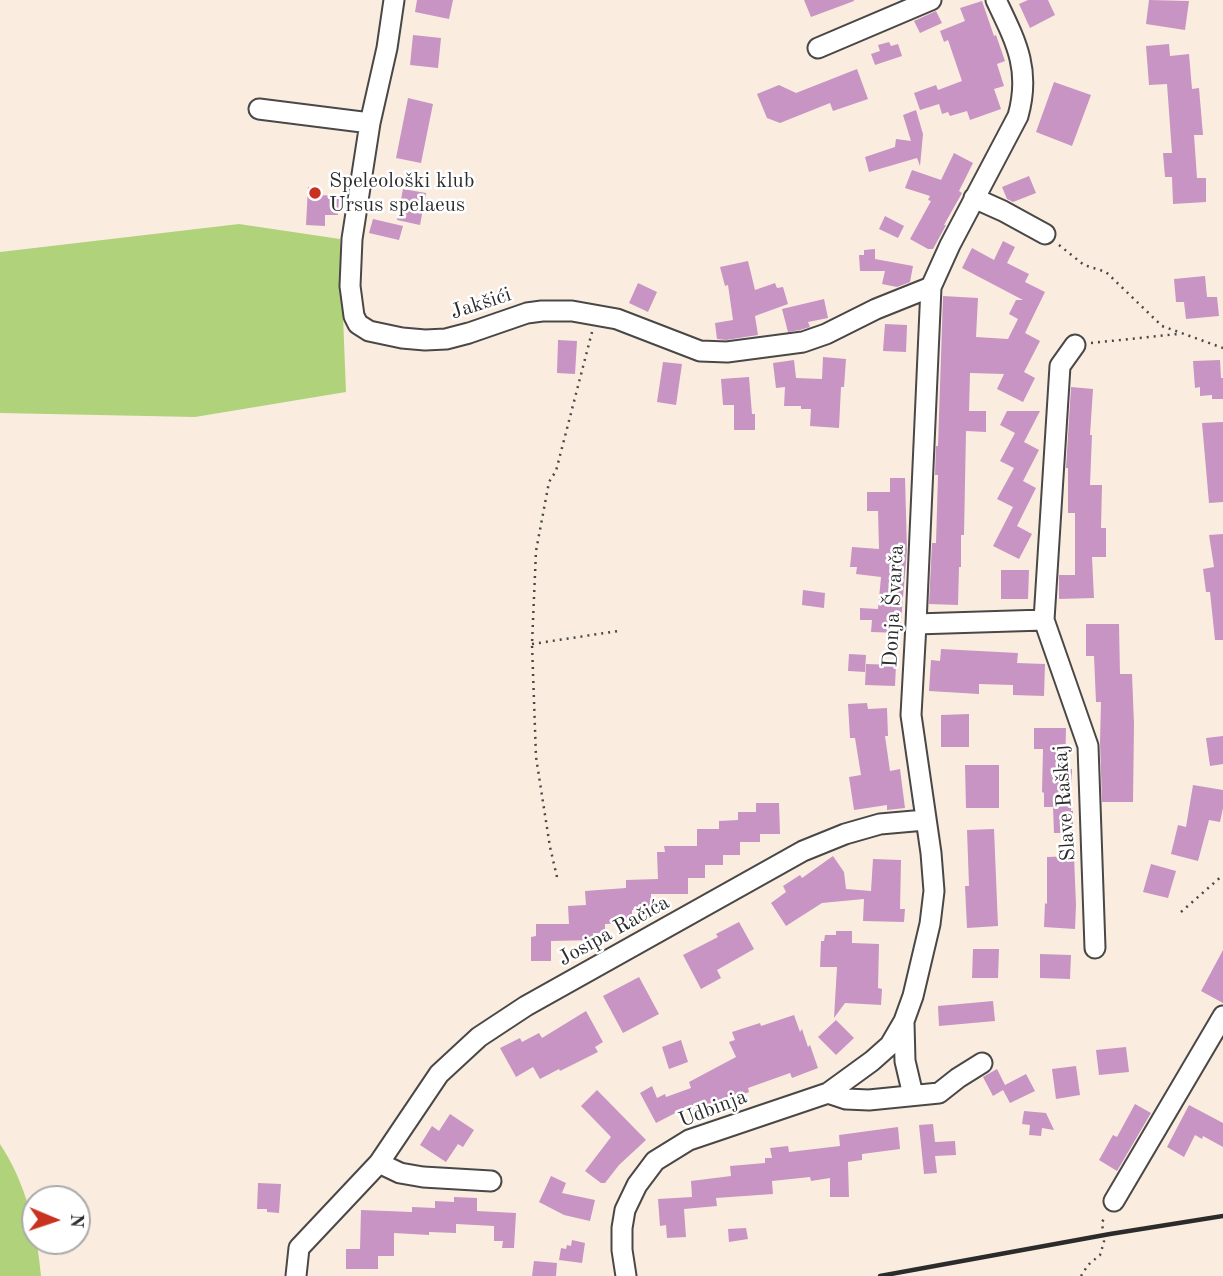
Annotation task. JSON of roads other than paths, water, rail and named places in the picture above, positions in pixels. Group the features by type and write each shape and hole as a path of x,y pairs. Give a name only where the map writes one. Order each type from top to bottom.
{"street":[{"name":"Jakšići","path":"394,0 387,48 370,122 352,250 350,286 354,316 358,324 369,331 402,338 446,339 527,313 572,311 627,323 700,351 727,352 803,342 931,287"},
{"path":"818,48 930,0"},
{"name":"Donja Švarča","path":"904,1021 922,960 930,924 933,891 931,853 911,715 931,287 950,245 1018,116 1023,99 1022,65 1012,33 996,0"},
{"path":"259,109 370,122"},
{"path":"974,198 1045,234"},
{"name":"Slave Raškaj","path":"1075,345 1060,366 1044,620 1088,747 1095,948"},
{"path":"916,624 1044,620"},
{"name":"Josipa Račića","path":"296,1276 299,1248 379,1163 439,1074 479,1037 526,1006 803,850 880,824 925,820"},
{"path":"1114,1200 1223,1016"},
{"path":"904,1021 905,1061 913,1095"},
{"name":"Udbinja","path":"626,1276 622,1250 625,1210 637,1185 655,1161 689,1140 828,1093 890,1045 904,1021"},
{"name":"Udbinja","path":"828,1093 846,1099 869,1100 939,1093 982,1063"},
{"path":"379,1163 400,1173 423,1177 491,1181"}],"railway":[{"path":"880,1276 1223,1216"}],"place":[{"name":"Speleološki klub Ursus spelaeus","path":"315,193"}]}
